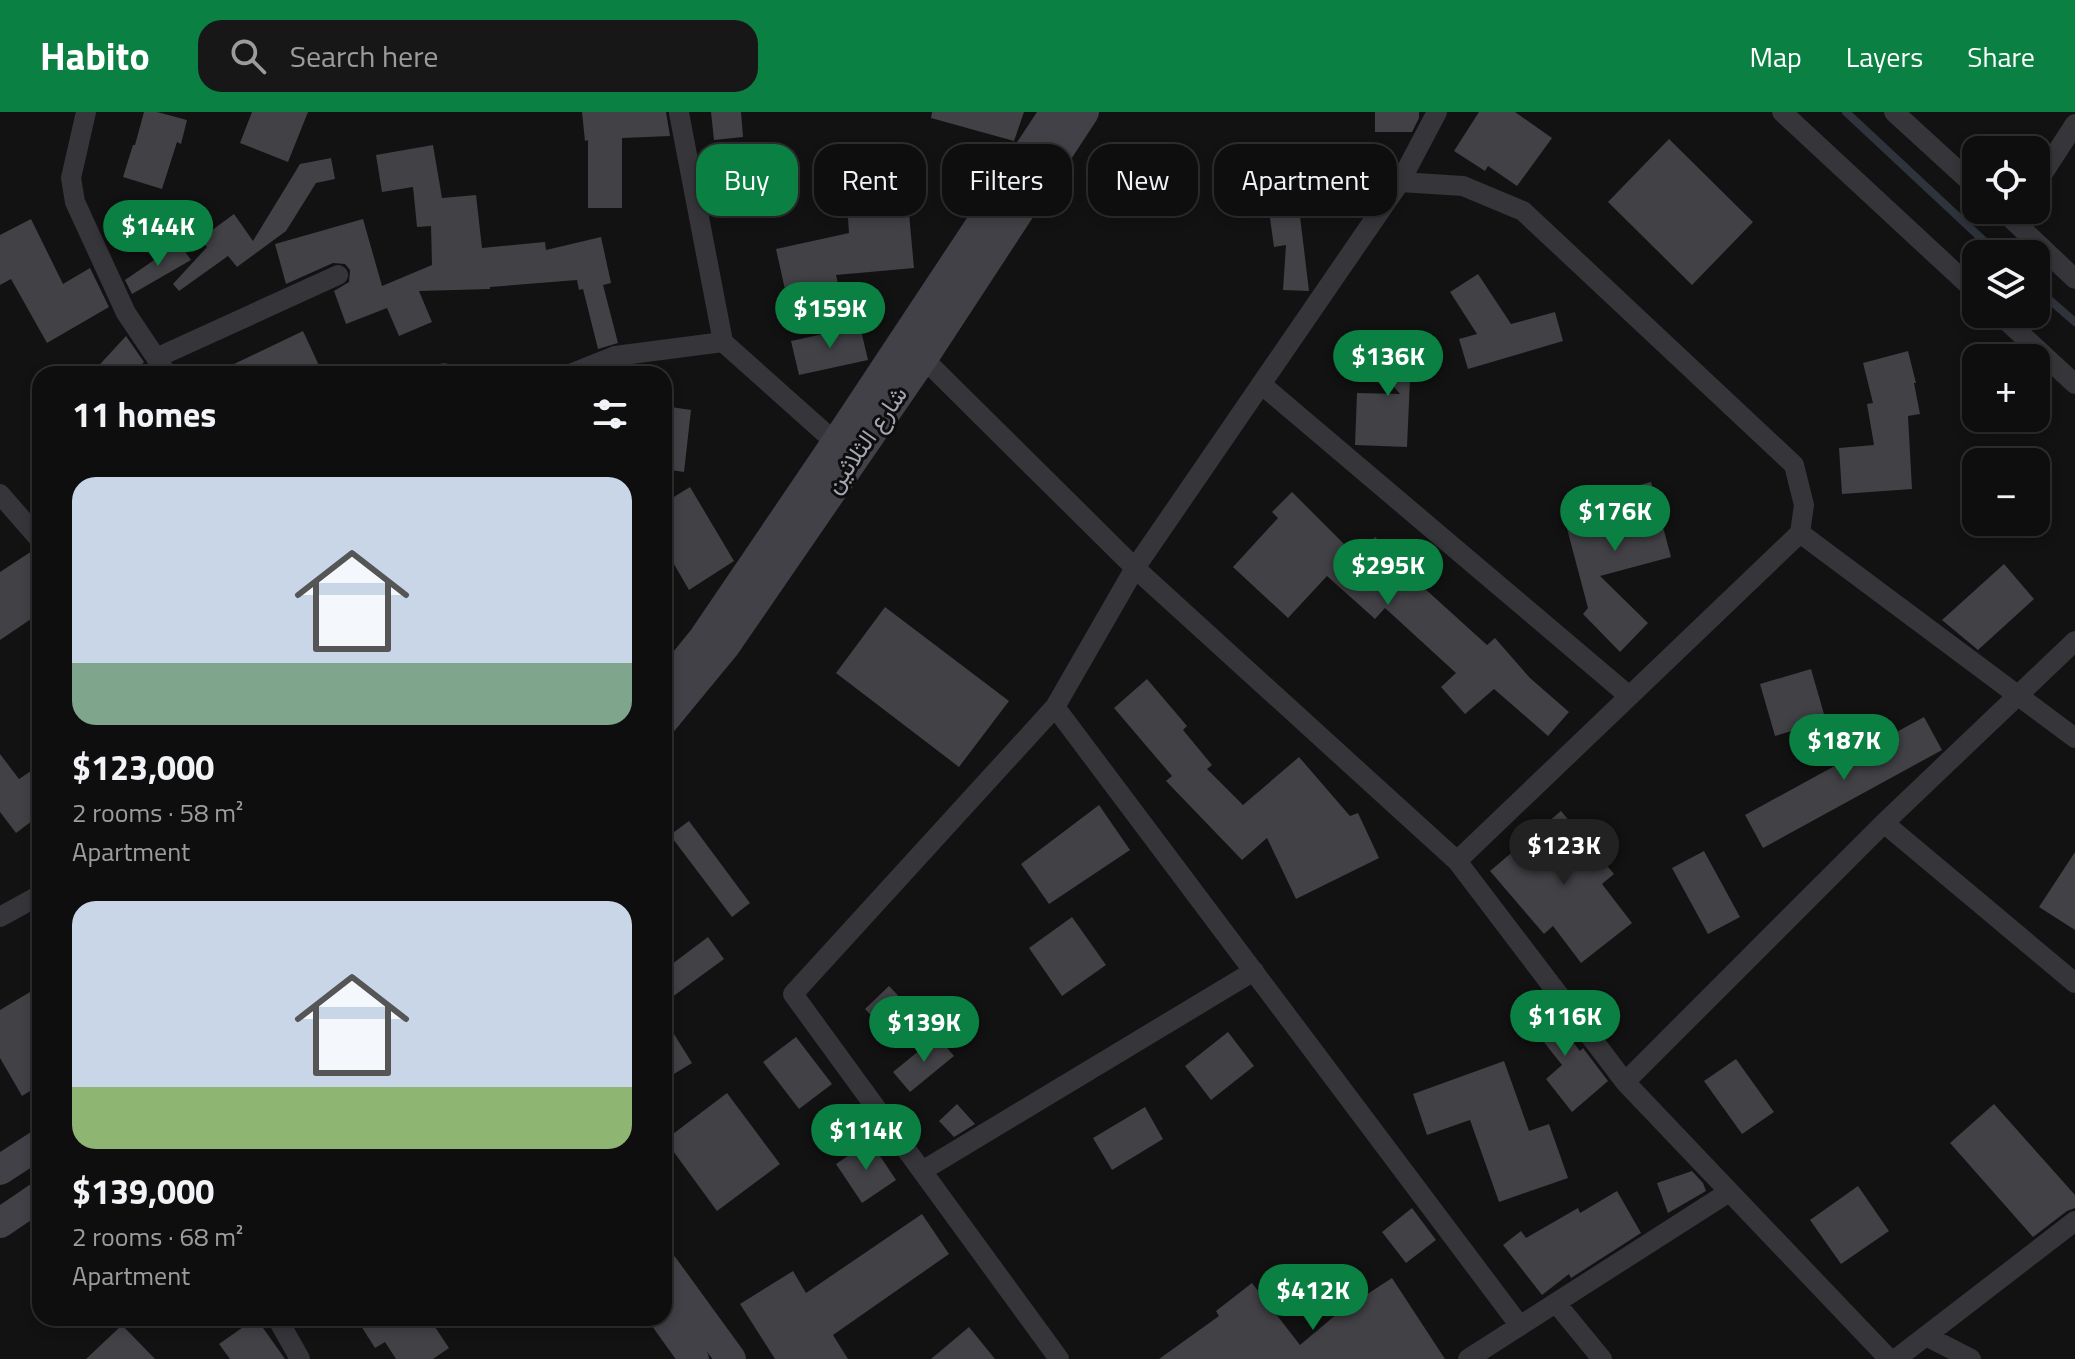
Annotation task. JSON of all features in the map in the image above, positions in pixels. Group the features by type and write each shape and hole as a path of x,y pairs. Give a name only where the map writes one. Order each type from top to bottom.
{"main road":[{"name":"شارع الثلاثين","path":"672,710 725,646 912,352 1055,112"},
{"name":"شارع الثلاثين","path":"672,677 703,639 836,443 912,352 1084,112"},
{"path":"0,1170 32,1149"},
{"path":"0,1223 32,1201"},
{"path":"672,1278 731,1359"},
{"path":"670,1326 694,1359"}],"street":[{"path":"86,112 71,178 75,202 126,313 161,366 338,275"},
{"path":"1059,1359 793,994 1055,707 1135,568 1400,182 1437,112"},
{"path":"1782,112 1962,279"},
{"path":"1894,112 1962,174"},
{"path":"679,113 723,342 836,443"},
{"path":"2050,162 2075,124"},
{"path":"1400,182 1463,186 1523,211 1794,465 1804,505 1800,533 1457,861"},
{"path":"2022,224 2075,279"},
{"path":"2014,328 2075,384"},
{"path":"590,366 615,356 723,342"},
{"path":"912,352 1135,568 1457,861 1625,1082 1889,1359"},
{"path":"1261,384 1629,696"},
{"path":"0,494 32,531"},
{"path":"1800,533 2075,738"},
{"path":"1625,1082 1884,823 2075,641"},
{"path":"1055,707 1520,1326"},
{"path":"1884,823 2075,983"},
{"path":"0,917 32,899"},
{"path":"922,1171 1254,971"},
{"path":"1468,1359 1729,1192"},
{"path":"1896,1359 2075,1221"},
{"path":"1556,1303 1602,1359"},
{"path":"281,1326 300,1359"},
{"path":"1926,1336 1971,1359"}],"building":[{"path":"144,112 187,120 181,144 177,142 162,189 123,177"},
{"path":"252,112 308,112 288,162 240,143"},
{"path":"582,112 666,112 670,136 622,138 622,208 588,208 588,140 585,141"},
{"path":"711,112 741,112 743,137 714,140"},
{"path":"932,112 1024,112 1014,141 931,118"},
{"path":"1375,112 1419,112 1419,118 1412,132 1375,132"},
{"path":"1479,112 1515,112 1552,138 1517,186 1488,166 1485,171 1454,151"},
{"path":"1669,139 1753,222 1692,285 1608,202"},
{"path":"433,145 442,198 476,195 482,248 545,242 546,250 601,237 611,283 603,285 618,343 598,349 583,289 579,290 577,280 490,289 419,291 432,322 399,336 387,308 346,324 334,291 349,282 350,270 345,264 333,263 286,284 275,244 363,219 382,286 432,265 431,226 417,227 413,187 382,192 376,155"},
{"path":"331,158 335,179 316,183 286,231 237,267 228,256 179,291 173,284 207,247 200,239 234,214 253,241 300,164"},
{"path":"909,216 914,268 836,275 838,283 786,294 776,249 849,233 848,218"},
{"path":"1270,216 1300,216 1309,291 1283,290 1286,245 1274,247"},
{"path":"31,219 63,284 90,268 109,307 47,343 11,279 0,285 0,235"},
{"path":"179,243 191,260 132,294 125,280"},
{"path":"1478,274 1511,324 1555,312 1563,341 1468,369 1459,339 1477,334 1450,292"},
{"path":"860,326 868,360 799,375 791,341"},
{"path":"303,331 319,366 230,366"},
{"path":"1399,334 1426,366 1410,380 1407,447 1355,445 1357,393 1400,394 1370,358"},
{"path":"126,336 144,362 140,366 98,366"},
{"path":"1908,351 1920,414 1908,416 1912,489 1842,494 1839,448 1874,445 1867,404 1873,403 1863,363"},
{"path":"672,407 691,410 684,472 672,470"},
{"path":"1651,482 1671,557 1600,576 1648,623 1620,652 1583,614 1588,608 1561,506"},
{"path":"690,487 734,561 689,590 672,561 672,498"},
{"path":"1292,492 1357,557 1375,537 1415,574 1412,577 1487,645 1495,638 1530,678 1569,712 1548,736 1494,689 1465,714 1441,687 1456,673 1385,608 1375,619 1327,576 1288,618 1233,567 1278,518 1272,512"},
{"path":"32,551 32,618 0,640 0,572"},
{"path":"2004,564 2034,599 1978,650 1942,620"},
{"path":"885,607 1009,701 959,767 836,673"},
{"path":"1811,669 1826,721 1775,736 1760,684"},
{"path":"1147,679 1187,726 1183,730 1212,765 1207,769 1243,805 1299,757 1350,816 1358,813 1379,858 1296,899 1267,838 1242,860 1166,781 1172,776 1114,708"},
{"path":"1924,717 1942,750 1763,848 1745,815"},
{"path":"0,754 19,779 32,770 32,821 16,833 0,812"},
{"path":"1099,805 1130,850 1049,904 1021,864"},
{"path":"1561,811 1614,874 1602,884 1632,923 1581,963 1553,926 1544,934 1490,871"},
{"path":"689,821 750,903 732,917 672,838 672,834"},
{"path":"1704,851 1740,917 1708,934 1672,868"},
{"path":"2075,852 2075,930 2039,907"},
{"path":"1072,917 1106,965 1062,996 1029,948"},
{"path":"708,937 724,959 672,997 672,964"},
{"path":"889,986 910,1008 886,1031 865,1009"},
{"path":"32,991 32,1090 22,1096 0,1058 0,1010"},
{"path":"1536,995 1608,1081 1572,1112 1546,1079 1562,1065 1518,1009"},
{"path":"672,1031 692,1063 672,1075"},
{"path":"1228,1032 1254,1066 1211,1100 1185,1066"},
{"path":"937,1036 954,1056 910,1092 893,1072"},
{"path":"796,1037 832,1084 799,1109 763,1062"},
{"path":"1736,1059 1774,1112 1742,1134 1704,1081"},
{"path":"1504,1061 1529,1131 1549,1124 1568,1178 1499,1202 1470,1120 1427,1135 1413,1094"},
{"path":"727,1093 780,1164 717,1211 672,1150 672,1135"},
{"path":"957,1104 975,1124 954,1137 939,1121"},
{"path":"1994,1104 2075,1195 2075,1208 2033,1237 1950,1143"},
{"path":"1145,1107 1163,1139 1112,1170 1093,1138"},
{"path":"870,1141 896,1180 862,1203 836,1164"},
{"path":"1692,1171 1706,1191 1668,1213 1657,1183"},
{"path":"1858,1186 1889,1231 1841,1264 1810,1220"},
{"path":"1617,1191 1641,1233 1571,1278 1569,1274 1542,1295 1503,1245 1521,1231 1526,1238 1578,1208 1580,1213"},
{"path":"1412,1208 1436,1240 1406,1263 1382,1232"},
{"path":"922,1214 949,1254 833,1335 848,1359 775,1359 740,1304 793,1271 806,1293"},
{"path":"1392,1278 1445,1359 1159,1359 1219,1316 1216,1311 1252,1283 1300,1345 1338,1313"},
{"path":"123,1326 155,1359 86,1359"},
{"path":"245,1326 262,1326 285,1359 230,1359 219,1344"},
{"path":"361,1326 434,1326 449,1348 433,1359 396,1359 385,1342 375,1348"},
{"path":"969,1327 995,1359 931,1359"}],"waterway":[{"path":"1846,112 1983,240"},
{"path":"2050,300 2075,322"}]}
